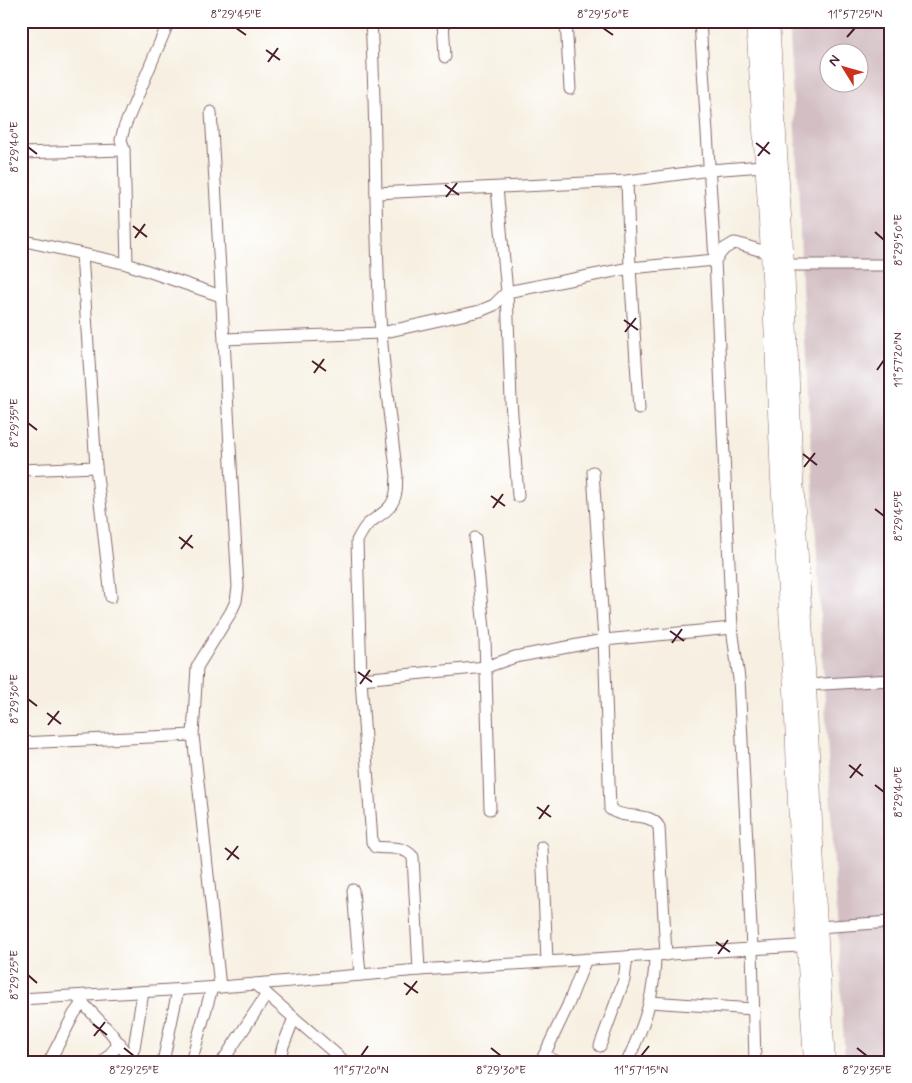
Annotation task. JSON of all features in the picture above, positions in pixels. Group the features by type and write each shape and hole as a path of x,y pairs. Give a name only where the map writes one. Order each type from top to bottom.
{"main road":[{"path":"755,21 764,166 780,256 779,470 793,689 797,804 826,1062"},
{"path":"770,21 780,256 807,685 818,927 812,945 813,1062"}],"street":[{"path":"127,264 124,150 121,140 124,128 169,21"},
{"path":"371,21 375,89 376,193 381,333 396,476 396,493 391,505 384,513 367,525 357,541 361,679 372,842 375,847 401,848 413,857 420,970"},
{"path":"444,21 444,57"},
{"path":"566,21 570,89"},
{"path":"700,21 715,260 732,628 739,679 752,948 755,1062"},
{"path":"190,1062 216,988 193,735 197,667 231,612 236,601 238,587 210,112"},
{"path":"21,153 124,150"},
{"path":"376,193 627,181 710,170 764,166"},
{"path":"627,181 630,268 639,409"},
{"path":"497,188 507,292 511,401 518,496"},
{"path":"21,240 127,264 220,296"},
{"path":"224,339 381,333 480,311 494,305 507,292 630,268 715,260 724,249 734,242 780,256 891,265"},
{"path":"82,254 96,467 112,598"},
{"path":"21,470 96,467"},
{"path":"593,472 604,640 610,809 619,814 651,818 659,827 660,955 644,1024 629,1061"},
{"path":"476,538 486,667 490,809"},
{"path":"361,679 486,667 515,657 604,640 732,628"},
{"path":"807,685 891,680"},
{"path":"21,743 193,735"},
{"path":"542,847 547,961"},
{"path":"353,890 360,975"},
{"path":"818,927 891,922"},
{"path":"21,999 79,999 143,992 216,988 420,970 812,945"},
{"path":"600,1046 624,980 627,956"},
{"path":"558,1062 542,1058 568,1005 586,959"},
{"path":"255,984 339,1060"},
{"path":"163,1062 178,990"},
{"path":"132,1060 143,992"},
{"path":"222,1062 267,994"},
{"path":"79,999 120,1043 132,1060"},
{"path":"49,1062 74,1014 79,999"},
{"path":"650,1002 753,1009"},
{"path":"279,1062 294,1018"},
{"path":"103,1062 120,1043"},
{"path":"21,1060 25,1062"}],"shaded area":[{"path":"788,21 891,21 891,1062 845,1062 802,286 798,178"}]}
